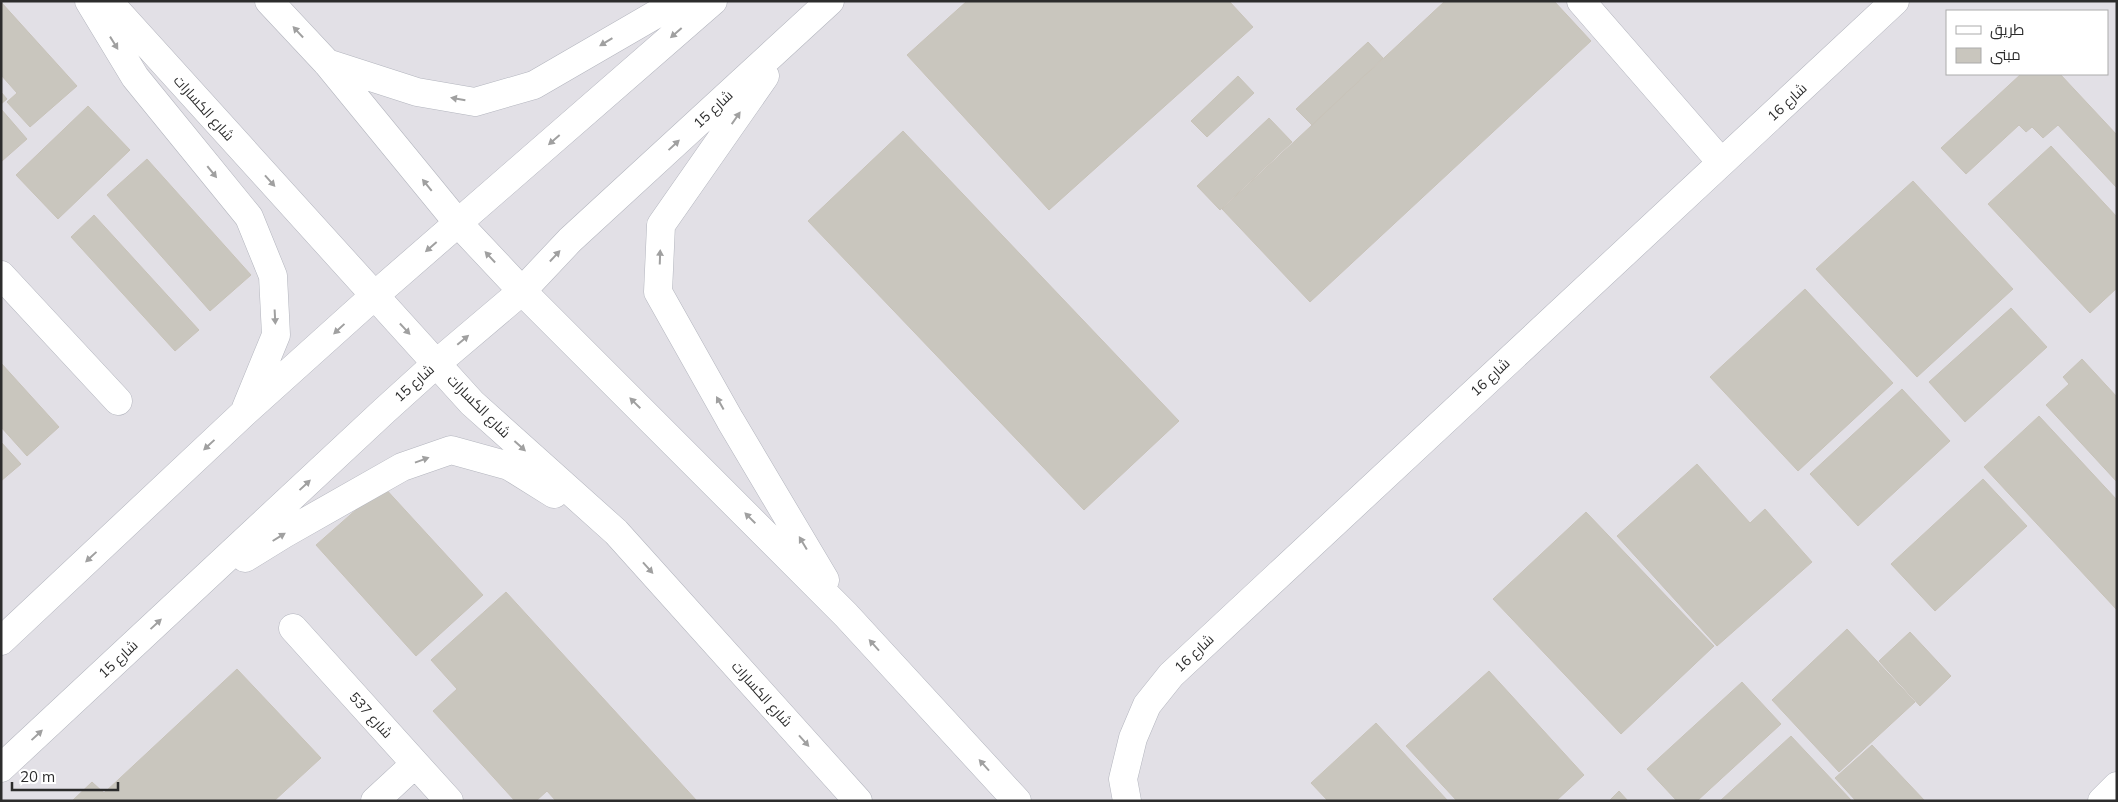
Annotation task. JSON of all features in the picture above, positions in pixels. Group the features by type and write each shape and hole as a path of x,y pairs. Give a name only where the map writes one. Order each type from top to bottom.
{"street":[{"path":"89,1 135,77 249,217 273,276 276,335 245,412"},
{"name":"شارع الكسارات","path":"108,1 472,403 616,532 858,801"},
{"path":"268,1 327,63 458,223 522,291 846,615 1017,801"},
{"path":"327,63 417,92 475,102 534,85 679,1"},
{"path":"1,641 245,412 374,296 713,1"},
{"name":"شارع 15","path":"1,768 436,363 522,291 570,240 830,1"},
{"path":"1581,1 1721,162"},
{"name":"شارع 16","path":"1125,790 1133,738 1147,705 1171,674 1895,1"},
{"path":"795,34 661,225 658,292 730,420 846,615"},
{"path":"1,275 118,401"},
{"path":"193,590 284,534 402,468 451,450 509,466 616,532"},
{"name":"شارع 537","path":"293,628 449,801"},
{"path":"375,801 415,764"},
{"path":"2102,801 2117,786"}],"shaded area":[{"path":"1,1 2117,1 2117,801 1,801"}],"building":[{"path":"967,1 1229,1 1253,27 1049,210 907,55"},
{"path":"1445,1 1554,1 1591,41 1310,302 1222,209"},
{"path":"1,2 77,86 30,127 7,102 17,93 1,75"},
{"path":"1368,42 1383,58 1312,125 1296,109"},
{"path":"2020,75 2061,75 2117,135 2117,188 2058,125 2043,138 2032,127 2026,132 2019,125 1966,174 1941,148"},
{"path":"1238,76 1254,93 1207,137 1191,121"},
{"path":"1,92 7,99 1,104"},
{"path":"88,106 130,150 58,219 16,175"},
{"path":"1,109 27,139 2,161 1,160"},
{"path":"1269,118 1292,142 1220,210 1197,186"},
{"path":"903,131 1179,421 1084,510 808,221"},
{"path":"2051,146 2117,217 2117,288 2090,313 1988,204"},
{"path":"147,159 251,275 210,311 107,195"},
{"path":"1913,181 2013,289 1917,377 1816,269"},
{"path":"94,215 199,330 175,351 71,237"},
{"path":"1805,289 1893,383 1798,471 1710,377"},
{"path":"2011,308 2047,347 1965,422 1929,382"},
{"path":"2082,359 2117,397 2117,482 2046,405 2069,384 2063,377"},
{"path":"1,363 59,427 27,456 1,427"},
{"path":"1902,389 1950,441 1858,526 1810,474"},
{"path":"2039,416 2117,500 2117,610 1984,467"},
{"path":"1,442 21,464 1,481"},
{"path":"1697,464 1750,523 1765,509 1812,562 1717,646 1617,536"},
{"path":"1983,479 2027,526 1935,611 1891,564"},
{"path":"383,486 483,595 416,656 316,545"},
{"path":"1586,512 1714,646 1621,734 1493,599"},
{"path":"506,592 697,801 556,801 547,791 536,801 515,801 433,711 457,689 431,660"},
{"path":"1847,629 1915,702 1839,772 1772,700"},
{"path":"1910,632 1951,676 1920,706 1879,661"},
{"path":"237,669 321,758 274,801 72,801 92,782 104,793"},
{"path":"1489,671 1584,775 1556,801 1457,801 1406,746"},
{"path":"1742,682 1781,724 1697,801 1677,801 1647,769"},
{"path":"1376,723 1448,801 1328,801 1311,783"},
{"path":"1791,736 1852,801 1720,801"},
{"path":"1872,745 1925,801 1856,801 1835,778"},
{"path":"1619,791 1628,801 1609,801"}]}
